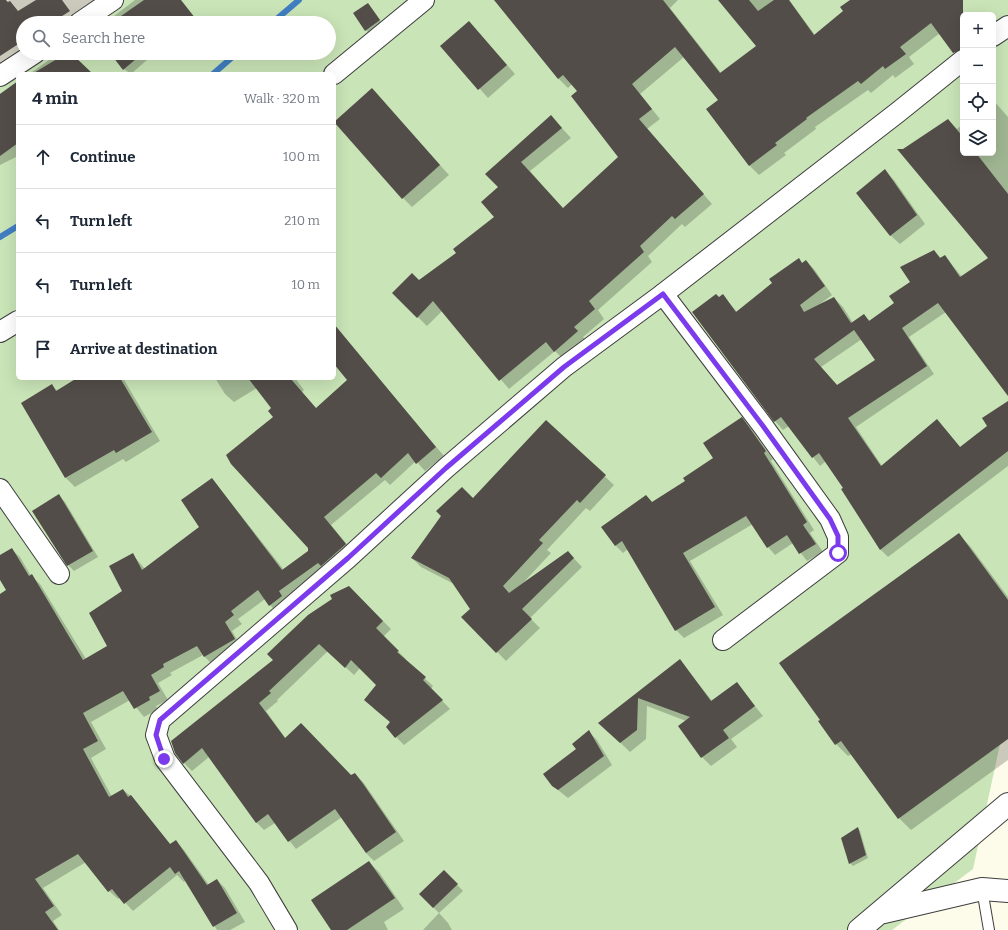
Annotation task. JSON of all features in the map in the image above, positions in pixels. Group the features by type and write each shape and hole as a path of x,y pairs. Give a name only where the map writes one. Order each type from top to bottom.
{"street":[{"path":"89,16 112,0"},
{"path":"336,72 424,0"},
{"path":"996,34 1008,26"},
{"path":"0,76 24,60"},
{"path":"287,930 259,883 164,759 156,735 160,720 348,558 446,468 564,367 663,294 898,113 960,62"},
{"path":"663,294 812,494 830,519 838,536 838,553 722,640"},
{"path":"0,332 16,322"},
{"path":"0,489 60,574"},
{"path":"859,930 880,914 1008,804"},
{"path":"880,914 982,888 1008,892"}],"lane":[{"path":"982,888 989,930"}],"green space":[{"path":"114,0 1008,0 1008,707 973,869 892,930 0,930 0,77 25,60 336,60 336,16 90,16"}],"building":[{"path":"0,0 10,1 18,11 36,0 62,0 70,11 62,16 16,16 16,46 0,56"},
{"path":"144,0 181,0 194,16 121,16"},
{"path":"494,0 663,0 720,73 756,46 718,0 749,0 758,11 774,0 789,0 814,35 843,11 840,7 850,0 963,0 963,12 960,12 960,50 953,53 931,23 900,47 906,54 885,69 883,66 861,84 858,81 806,118 807,119 775,143 777,145 749,166 706,109 718,100 675,47 632,84 652,109 639,119 704,194 675,219 672,216 640,246 644,252 589,301 595,309 574,327 578,331 554,352 546,342 499,381 433,301 417,318 392,293 412,273 419,280 456,253 453,249 494,217 481,202 498,187 485,174 551,115 562,128 521,162 563,208 618,157 571,96 577,91 563,75 558,79"},
{"path":"368,3 380,20 365,31 353,13"},
{"path":"469,21 507,65 478,90 440,46"},
{"path":"55,60 78,60 91,72 35,72"},
{"path":"115,60 135,60 123,70"},
{"path":"16,82 16,144 0,156 0,94"},
{"path":"372,88 440,165 402,199 336,124 336,120"},
{"path":"948,119 960,133 960,156 978,156 1008,194 1008,396 938,303 902,328 927,366 848,418 881,466 937,419 960,447 987,426 982,418 1008,401 1008,451 880,550 841,489 843,488 819,453 812,458 781,417 774,422 692,312 716,294 719,297 723,294 736,312 772,283 769,279 799,258 802,263 806,260 825,286 800,305 804,312 834,297 851,323 864,314 869,321 894,303 889,296 910,282 900,267 934,250 940,258 945,255 960,277 988,258 897,149 903,149","holes":["854,330 875,360 837,385 814,359"]},
{"path":"885,169 917,215 890,236 856,193"},
{"path":"336,326 436,447 416,464 408,453 381,478 376,473 324,517 346,544 321,566 318,563 279,591 282,596 269,606 258,590 231,611 234,615 225,622 235,639 204,657 197,646 163,664 164,667 151,675 160,691 149,697 150,700 134,709 123,691 83,713 98,741 83,749 109,797 123,789 128,797 131,795 170,844 176,840 207,885 217,879 237,913 213,927 179,871 175,874 170,867 124,904 112,889 108,892 78,854 35,879 54,906 45,912 58,930 0,930 0,594 6,590 0,580 0,555 12,548 29,576 32,574 83,660 107,646 89,613 122,591 109,566 133,553 142,570 199,527 181,500 212,478 282,570 308,551 308,548 231,464 226,455 273,417 268,411 271,408 250,380 292,380 316,408 347,380 336,366"},
{"path":"74,380 121,380 152,432 116,453 114,450 65,478 21,403 52,384 56,391"},
{"path":"742,417 766,451 764,453 807,522 803,525 816,544 799,554 787,535 767,548 746,516 683,553 715,607 675,631 622,541 615,546 601,527 646,495 652,502 685,481 683,478 713,458 703,443"},
{"path":"546,420 606,475 580,503 577,500 539,540 543,543 503,586 509,593 568,551 574,558 522,609 532,619 496,653 461,617 470,609 449,578 411,558 441,516 436,511 462,487 473,498"},
{"path":"59,494 93,551 67,566 32,511"},
{"path":"959,533 1008,600 1008,739 898,819 841,741 835,745 818,721 820,720 779,663"},
{"path":"349,586 383,621 376,628 399,651 397,652 426,677 423,680 443,700 395,738 386,727 390,722 364,700 376,685 351,660 345,668 319,644 269,691 271,693 259,703 285,738 301,723 351,775 355,773 364,785 396,832 366,853 335,809 288,842 268,814 256,823 202,748 183,764 175,753 171,741 273,660 267,654 308,615 332,599 330,595"},
{"path":"680,659 711,701 737,682 755,706 723,730 729,738 701,758 678,726 690,717 638,698 637,730 620,743 598,723"},
{"path":"589,730 604,756 558,790 552,786 543,774 576,749 572,744"},
{"path":"858,827 866,855 849,864 841,838"},
{"path":"369,861 395,898 347,930 331,930 311,900"},
{"path":"444,870 458,884 433,908 419,894"}],"waterway":[{"path":"280,16 299,0"},
{"path":"215,72 229,60"},
{"path":"0,237 16,227"}],"route":[{"path":"164,759 156,735 160,720 348,558 446,468 564,367 663,294 763,426 830,519 838,536 838,553"}]}
